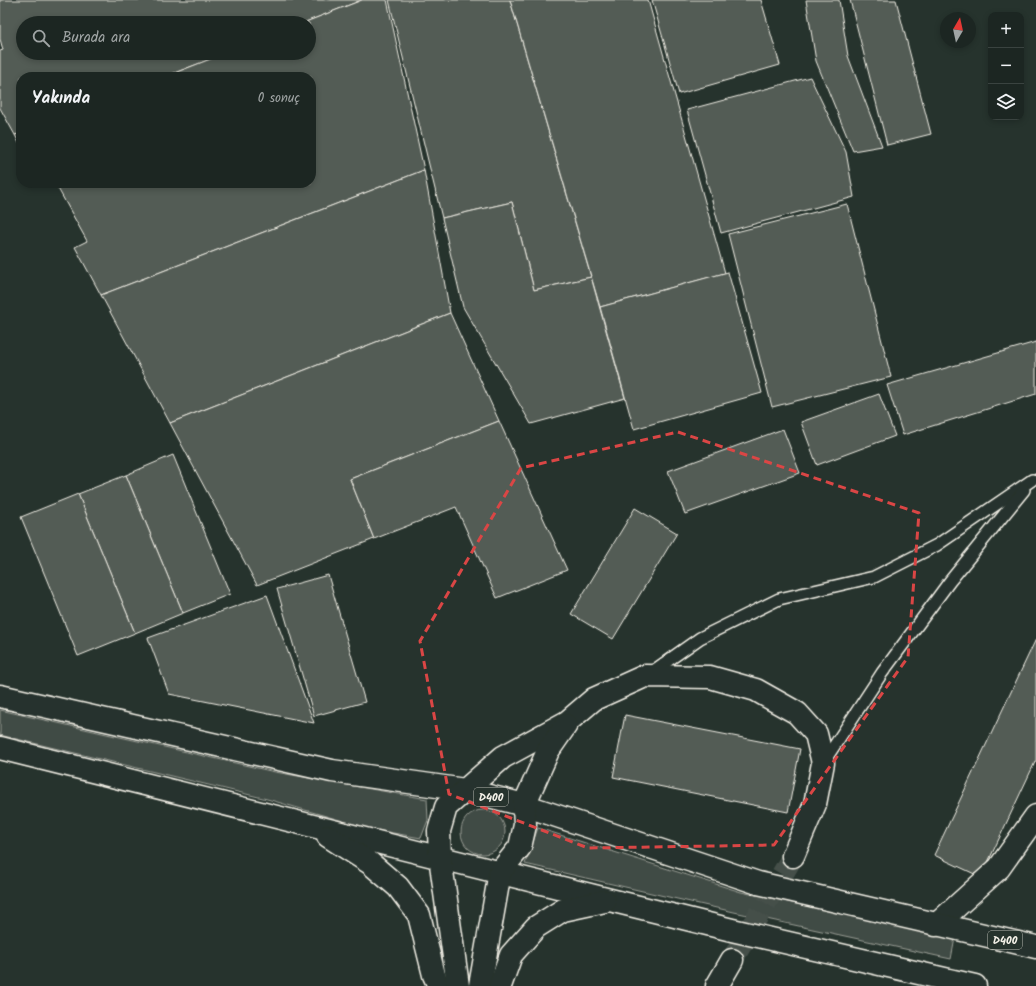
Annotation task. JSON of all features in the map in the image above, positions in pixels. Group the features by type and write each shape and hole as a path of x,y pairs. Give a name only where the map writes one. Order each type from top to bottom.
{"main road":[{"path":"458,986 440,857 439,831 446,807 503,757 567,722 594,699 645,676 710,677 756,690 797,712 816,734 823,763 815,804 793,856"},
{"name":"D400","path":"0,696 332,771 465,790 524,805 758,883 1036,947"},
{"path":"480,986 500,872 520,847 525,825 524,805 548,751 567,722"},
{"path":"0,748 732,930 975,986"},
{"path":"936,925 999,868 1036,816"},
{"path":"314,827 370,863 398,887 419,915 434,975 439,986"},
{"path":"500,986 511,955 536,927 563,910 610,900"},
{"path":"716,986 732,960"}],"lane":[{"path":"645,676 700,638 778,599 874,577 937,545 1034,479"},
{"path":"823,763 882,673 950,581 1034,479"}],"highlighted area":[{"path":"678,432 919,513 908,657 774,845 588,848 449,794 420,641 521,468"}],"shaded area":[{"path":"0,710 275,772 427,799 428,820 421,838 371,829 267,799 0,735"},
{"path":"479,810 487,810 499,816 505,828 505,836 499,848 487,854 479,854 467,848 461,836 461,828 467,816"},
{"path":"538,828 741,892 955,938 951,959 734,912 525,864"}],"building":[{"path":"0,0 362,0 316,18 316,16 16,16 16,60 208,60 177,72 16,72 15,135 0,108 0,51 3,50 0,39"},
{"path":"362,0 387,0 424,170 101,295 75,247 87,241 58,188 316,188 316,72 177,72 208,60 316,60 316,18"},
{"path":"389,0 510,0 591,277 534,290 512,202 442,218"},
{"path":"510,0 648,0 725,273 600,307"},
{"path":"652,0 761,0 780,65 679,94"},
{"path":"806,0 839,0 848,56 882,146 853,151 816,61"},
{"path":"850,0 896,0 931,134 887,145"},
{"path":"810,77 846,152 854,197 721,233 687,110"},
{"path":"424,170 450,313 170,423 101,295"},
{"path":"512,202 534,290 591,277 625,398 531,424 463,307 442,218"},
{"path":"847,204 891,377 772,407 728,234"},
{"path":"728,272 762,393 634,429 600,307"},
{"path":"450,313 499,421 350,479 374,539 257,585 170,423"},
{"path":"1036,342 1036,394 903,435 887,385"},
{"path":"879,394 895,436 817,465 801,422"},
{"path":"499,421 567,570 497,598 456,507 374,539 350,479"},
{"path":"783,429 800,473 685,514 668,471"},
{"path":"173,455 230,594 183,613 126,475"},
{"path":"126,475 183,613 135,633 78,494"},
{"path":"78,494 135,633 78,656 21,517"},
{"path":"635,508 677,533 613,639 571,614"},
{"path":"328,575 365,702 314,716 277,589"},
{"path":"267,595 314,723 169,694 148,638"},
{"path":"1036,639 1036,760 981,877 934,855"},
{"path":"625,715 800,749 788,812 613,777"}],"tunnel":[{"path":"732,960 793,856"}]}
